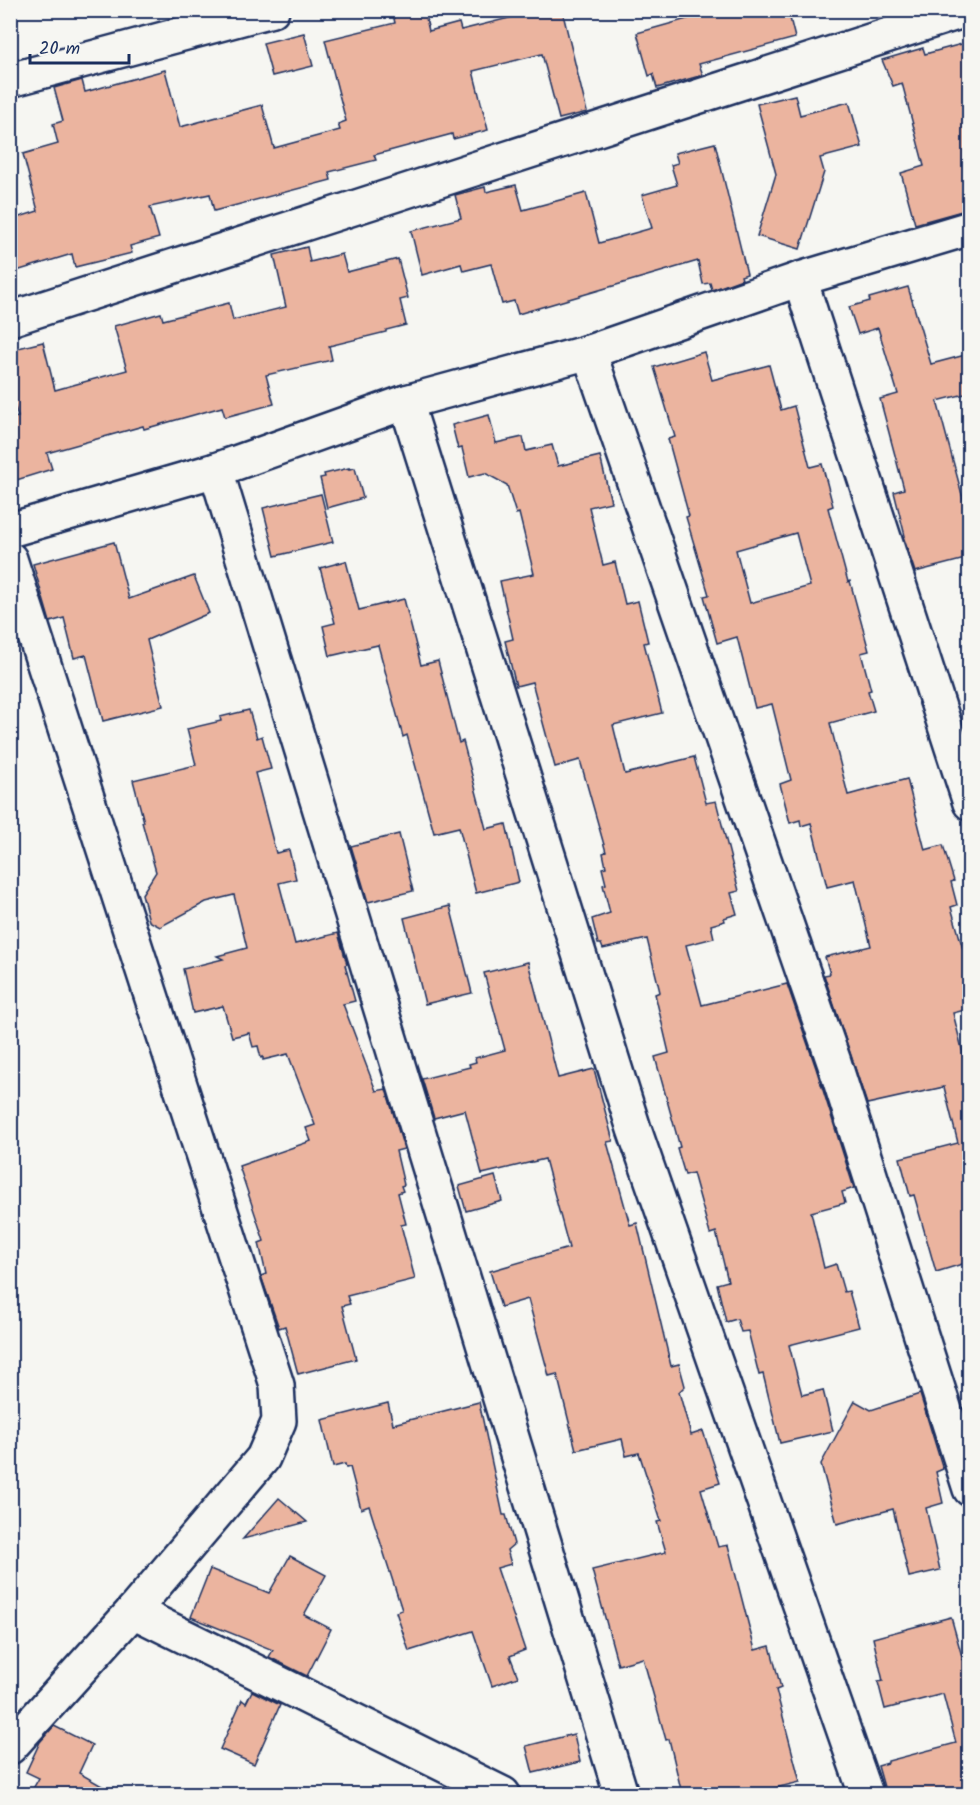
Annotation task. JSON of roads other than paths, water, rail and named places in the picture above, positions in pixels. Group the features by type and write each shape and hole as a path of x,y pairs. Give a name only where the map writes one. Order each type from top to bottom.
{"street":[{"path":"10,80 272,10"},
{"path":"10,319 966,10"},
{"path":"10,530 216,470 406,402 589,352 800,279 969,228"},
{"path":"800,279 969,803"},
{"path":"589,352 834,1062 969,1489"},
{"path":"406,402 634,1129 866,1794"},
{"path":"216,470 621,1794"},
{"path":"10,559 277,1385 279,1421 263,1458 134,1611 10,1747"},
{"path":"134,1611 503,1794"}]}
